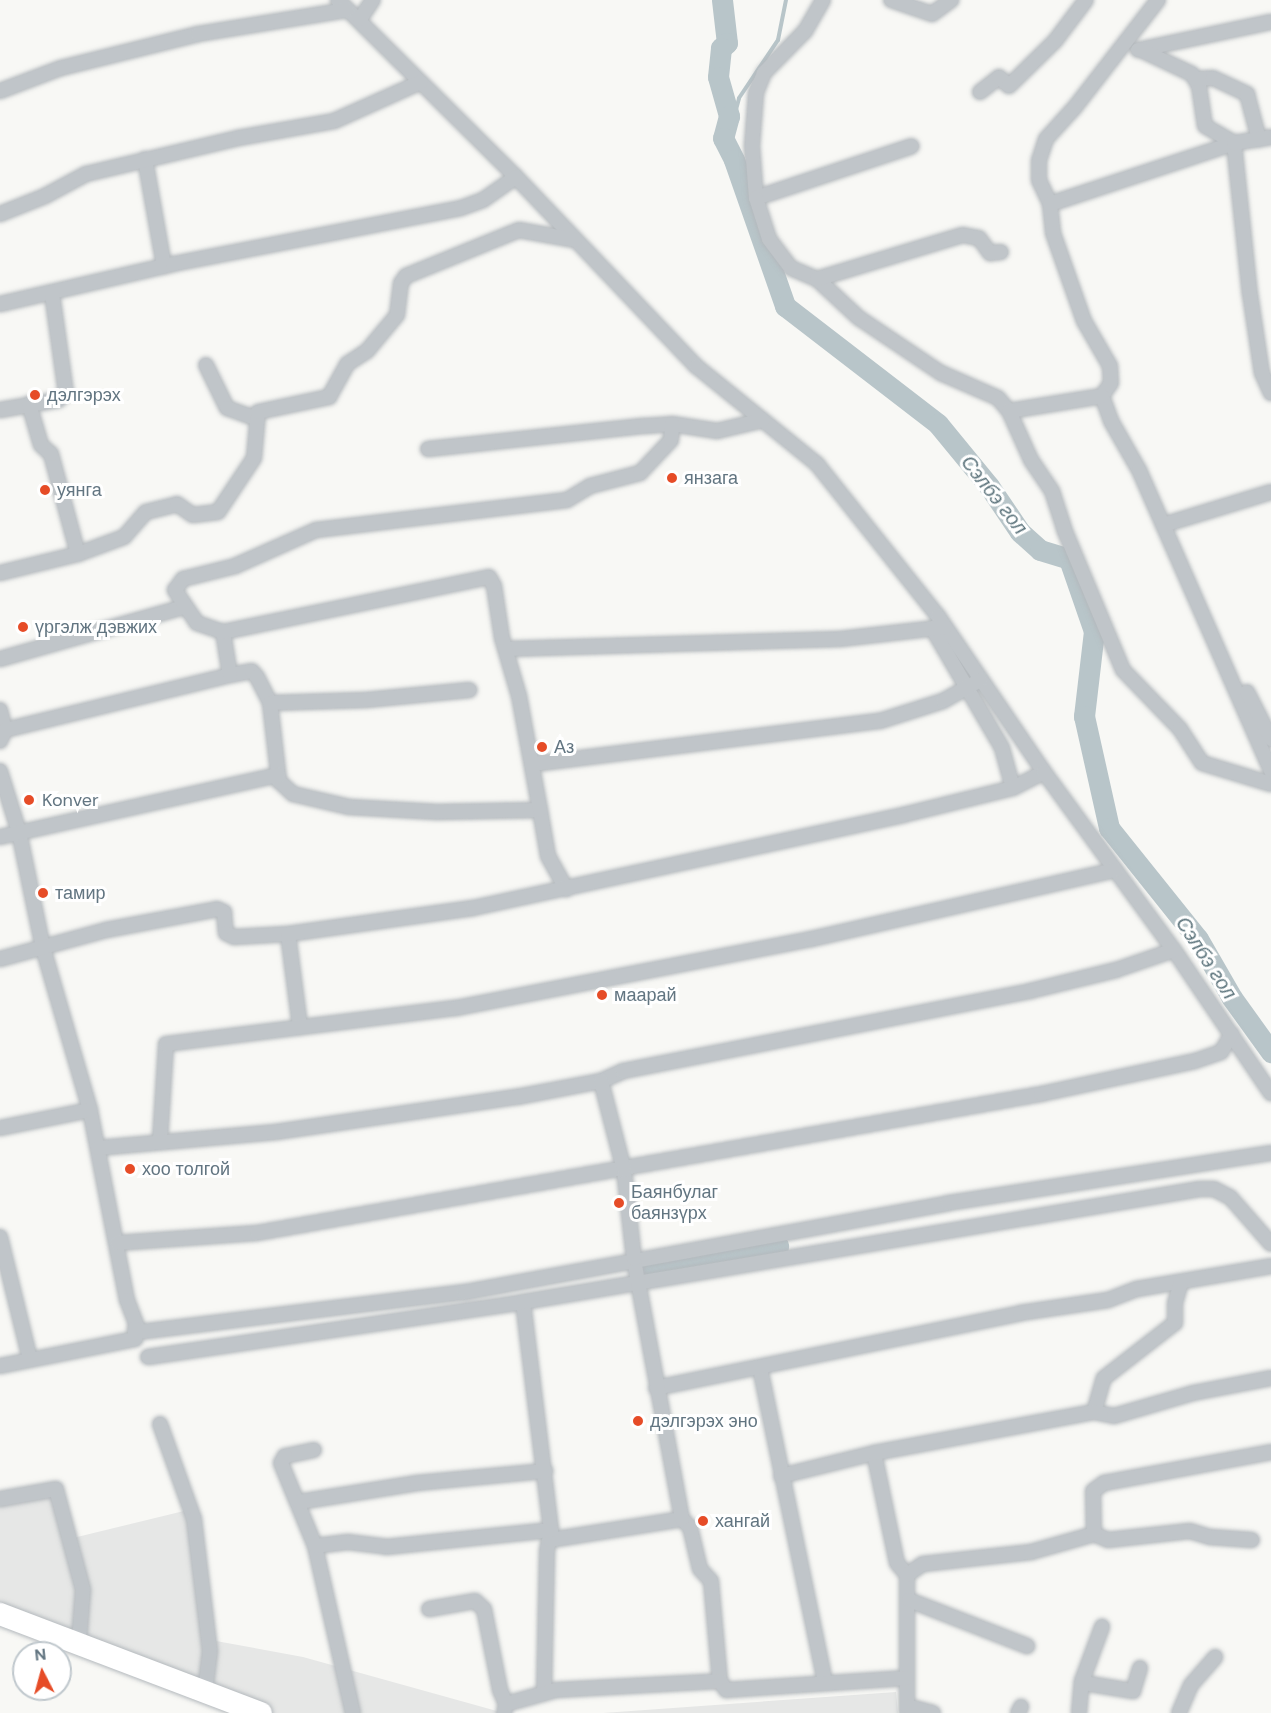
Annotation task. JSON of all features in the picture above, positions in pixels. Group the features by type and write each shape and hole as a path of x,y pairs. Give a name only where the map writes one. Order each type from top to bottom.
{"main road":[{"path":"0,1614 79,1641 261,1713"}],"street":[{"path":"360,20 373,0"},
{"path":"823,0 805,31 764,73 756,93 752,146 756,198 769,239 782,259 817,279 859,318 949,377 998,398 1009,411 1031,460 1052,491 1064,529 1123,670 1180,729 1202,763 1271,784"},
{"path":"891,0 932,14 951,0"},
{"path":"980,92 999,77 1009,86 1055,41 1086,0"},
{"path":"1102,396 1113,375 1084,321 1053,233 1050,204 1039,180 1039,160 1046,139 1118,54 1158,0"},
{"path":"0,91 61,68 198,34 343,5 421,82 451,117 516,177 696,366 803,449 831,479 980,680 1174,951 1271,1093"},
{"path":"1118,54 1271,22"},
{"path":"1050,204 1234,143 1265,138 1247,94 1213,78 1196,78 1141,50"},
{"path":"1196,78 1205,126 1234,143"},
{"path":"0,214 45,196 86,174 145,159 334,121 421,82"},
{"path":"1234,143 1250,294 1262,373 1270,389"},
{"path":"756,198 912,146"},
{"path":"145,159 164,266"},
{"path":"0,304 164,266 461,208 483,200 516,177"},
{"path":"255,418 267,409 329,397 347,364 367,351 397,315 401,284 406,276 519,230 575,240"},
{"path":"817,279 963,235 979,238 990,253 1001,252"},
{"path":"0,410 58,400 66,393 52,293"},
{"path":"206,365 227,408 255,418"},
{"path":"1009,411 1102,396"},
{"path":"1102,396 1163,525 1271,771"},
{"path":"29,404 41,445 51,454 78,554"},
{"path":"0,573 78,554 123,537 146,512 177,504 193,515 218,512 254,458 255,418"},
{"path":"428,449 672,424 717,431 763,420"},
{"path":"566,889 548,856 533,764 494,586 489,577 223,632 197,623 184,607 175,590 183,579 235,566 316,530 554,504 590,486 633,476 649,466 671,440 672,424"},
{"path":"1163,525 1271,492"},
{"path":"0,658 184,607"},
{"path":"506,649 840,639 939,627"},
{"path":"939,627 966,688 1002,748 1013,788"},
{"path":"223,632 231,675"},
{"path":"0,710 2,736 252,671 270,703 278,775 293,794 349,807 436,812 540,810"},
{"path":"533,764 765,738 880,721 913,713 980,680"},
{"path":"270,703 366,700 470,690"},
{"path":"1247,692 1271,739"},
{"path":"0,771 19,832 43,948 90,1110 135,1328 135,1339 0,1366"},
{"path":"0,959 106,930 222,909 229,936 288,934 473,908 1013,788 1044,772"},
{"path":"0,837 278,775"},
{"path":"160,1140 166,1044 456,1008 811,939 1115,870"},
{"path":"288,934 300,1027"},
{"path":"98,1148 160,1140 353,1123 601,1081 623,1071 1030,991 1116,970 1174,951"},
{"path":"117,1243 257,1233 624,1170 1160,1070 1221,1052 1232,1034"},
{"path":"601,1081 624,1170 634,1259 682,1519 690,1527 700,1569 711,1581 720,1681 726,1690 907,1678"},
{"path":"0,1128 90,1110"},
{"path":"135,1328 144,1332 465,1292 583,1272 634,1259 948,1203 1271,1153"},
{"path":"148,1357 210,1346 523,1302 1200,1189 1214,1189 1230,1197 1271,1244"},
{"path":"0,1237 30,1359"},
{"path":"656,1388 1181,1282 1271,1266"},
{"path":"1094,1412 1104,1378 1175,1323 1174,1303 1181,1282"},
{"path":"523,1302 545,1471 550,1535 547,1551 544,1693"},
{"path":"205,1323 210,1346"},
{"path":"760,1368 825,1682"},
{"path":"781,1476 874,1453 1094,1412 1114,1416 1193,1393 1271,1378"},
{"path":"160,1424 194,1520 210,1651 206,1690"},
{"path":"314,1450 285,1456 281,1463 299,1502 315,1546 353,1713"},
{"path":"1094,1534 1096,1486 1271,1452"},
{"path":"874,1453 897,1563 907,1575 909,1600 907,1709 933,1713"},
{"path":"299,1502 417,1483 545,1471"},
{"path":"0,1499 56,1489 83,1590 79,1641"},
{"path":"315,1546 348,1542 386,1547 550,1535 682,1519"},
{"path":"907,1575 923,1564 1031,1552 1094,1534 1108,1540 1190,1531 1210,1537 1252,1540"},
{"path":"909,1600 1027,1646"},
{"path":"429,1609 475,1601 484,1610 505,1708 544,1693 720,1681"},
{"path":"1079,1713 1084,1683 1102,1627"},
{"path":"1183,1712 1191,1685 1215,1657"},
{"path":"1084,1683 1133,1691 1140,1668"}],"shaded area":[{"path":"59,1484 73,1538 188,1510 216,1641 303,1657 504,1713 238,1713 233,1693 0,1602 0,1495"},
{"path":"896,1692 898,1713 603,1713"}],"waterway":[{"name":"Сэлбэ гол","path":"722,0 727,43 721,48 718,77 729,116 723,138 734,160 785,306 938,424 989,486 1020,532 1040,550 1069,559 1094,631 1084,716 1109,828 1198,939 1232,998 1271,1052"},
{"name":"Сэлбэ гол","path":"734,160 730,132 739,98 778,40 786,0"},
{"path":"646,1268 778,1246"}],"place":[{"name":"дэлгэрэх","path":"35,395"},
{"name":"янзага","path":"672,478"},
{"name":"уянга","path":"45,490"},
{"name":"үргэлж дэвжих","path":"23,627"},
{"name":"Аз","path":"542,747"},
{"name":"Konver","path":"29,800"},
{"name":"тамир","path":"43,893"},
{"name":"маарай","path":"602,995"},
{"name":"хоо толгой","path":"130,1169"},
{"name":"Баянбулаг баянзүрх","path":"619,1203"},
{"name":"дэлгэрэх эно","path":"638,1421"},
{"name":"хангай","path":"703,1521"}]}
